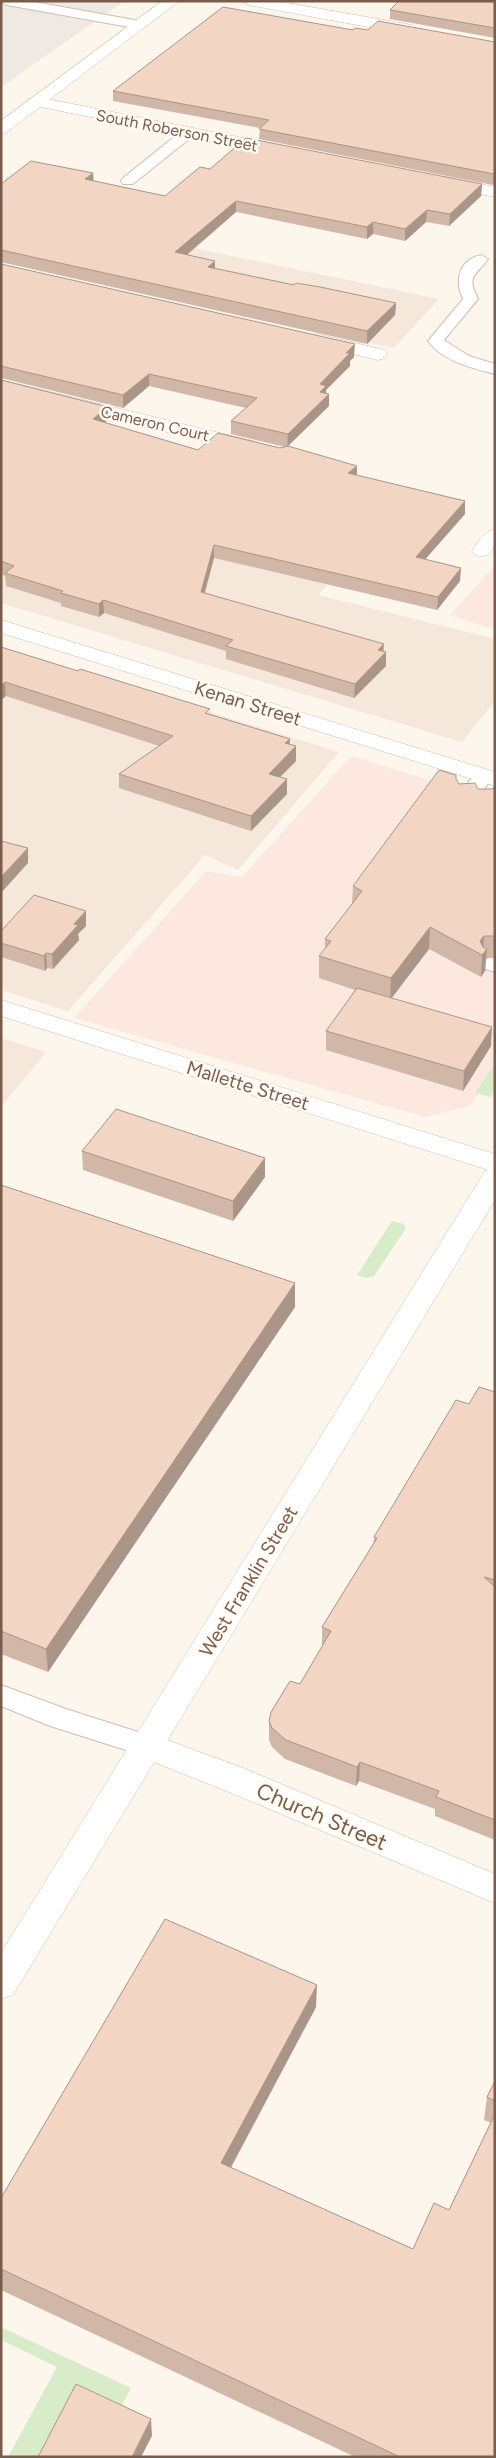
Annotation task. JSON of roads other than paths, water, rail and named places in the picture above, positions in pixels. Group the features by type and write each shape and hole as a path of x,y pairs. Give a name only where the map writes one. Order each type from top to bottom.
{"street":[{"path":"1,129 172,1"},
{"path":"249,1 426,33"},
{"name":"South Roberson Street","path":"37,102 294,153"},
{"path":"428,179 495,192"},
{"path":"301,337 378,354"},
{"name":"Cameron Court","path":"1,386 271,451"},
{"name":"Kenan Street","path":"1,626 489,788"},
{"name":"Mallette Street","path":"1,1008 495,1163"},
{"name":"West Franklin Street","path":"1,1984 148,1746 414,1306 495,1177"},
{"name":"Church Street","path":"148,1746 231,1778 495,1889"}],"lane":[{"path":"7,1 140,25"},
{"path":"128,181 189,132"},
{"path":"481,259 466,272 464,279 465,287 471,299 436,341 447,351 480,366 495,369"},
{"path":"465,799 489,788"},
{"path":"1,1695 60,1718 148,1746"}]}
